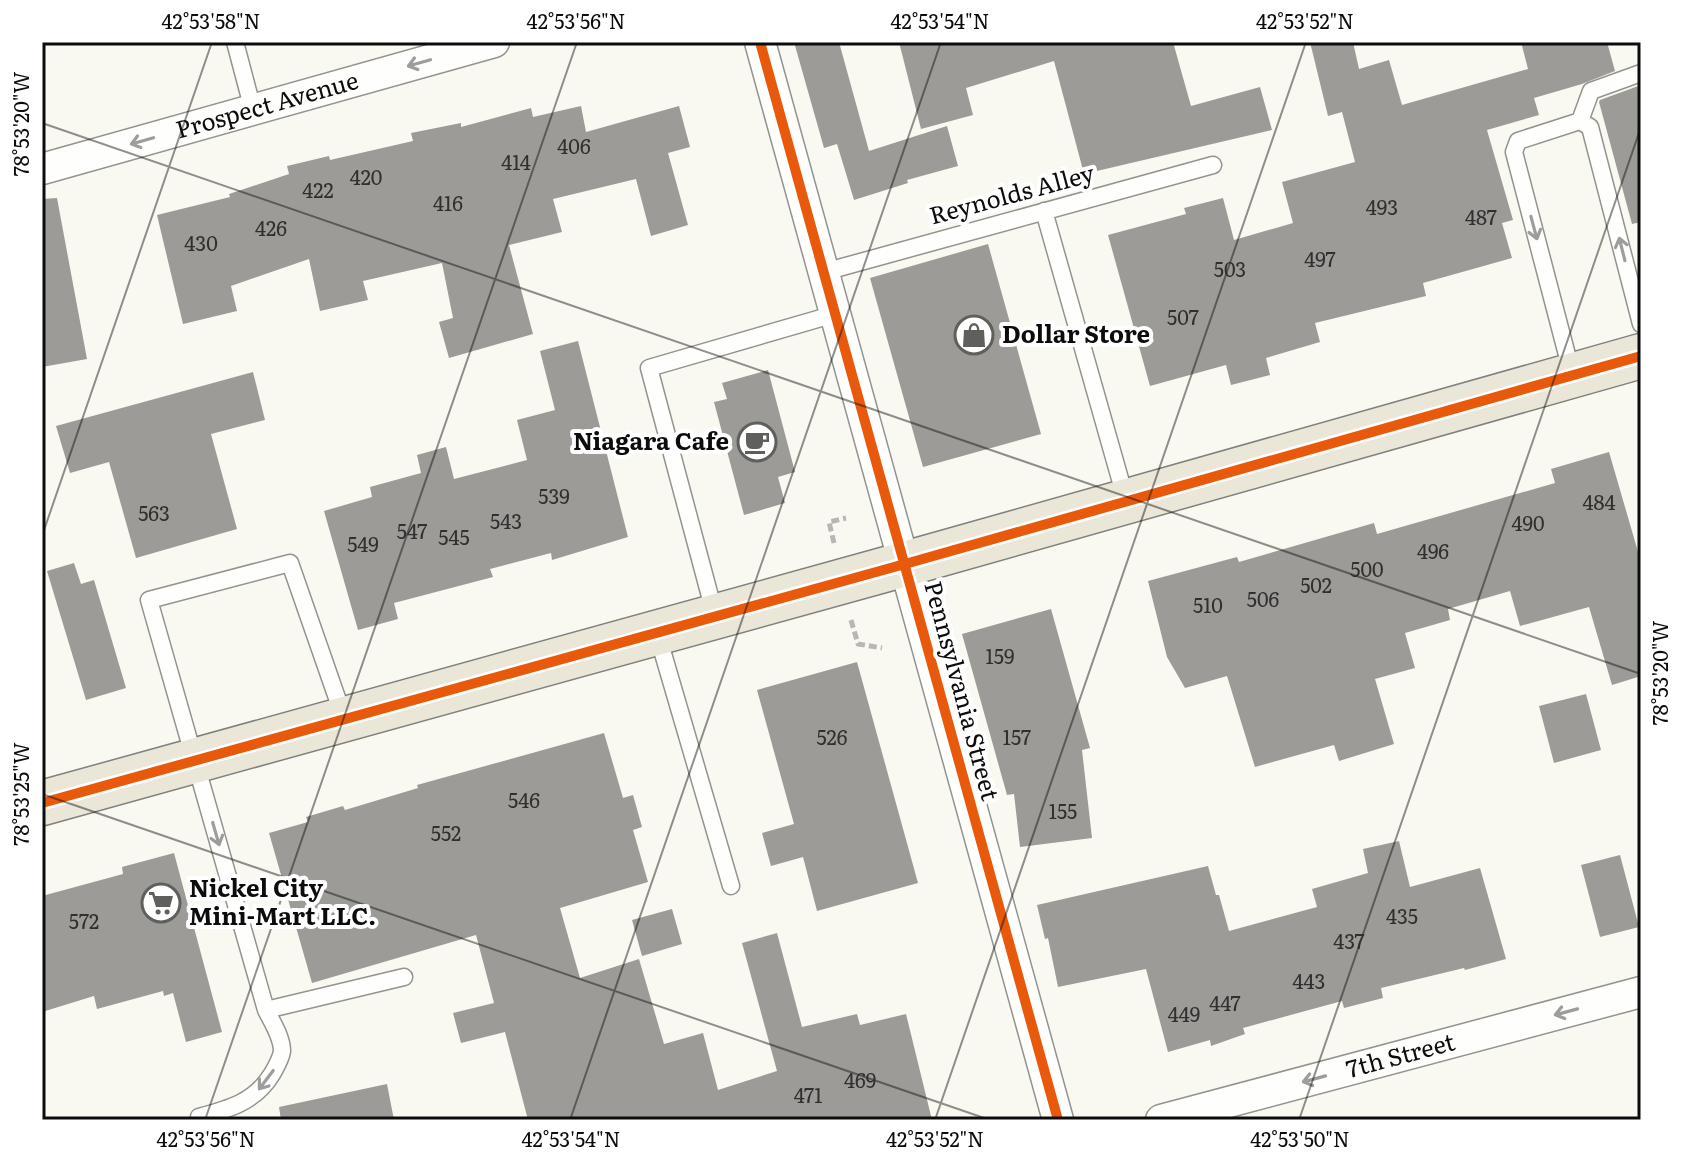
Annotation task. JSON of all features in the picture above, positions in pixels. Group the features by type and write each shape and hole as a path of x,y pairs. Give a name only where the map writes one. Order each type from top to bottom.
{"main road":[{"path":"42,803 1641,356"}],"street":[{"name":"Prospect Avenue","path":"42,169 494,42"},
{"name":"Pennsylvania Street","path":"760,42 1058,1120"},
{"name":"7th Street","path":"1161,1120 1641,992"}],"lane":[{"path":"235,42 253,110"},
{"path":"1641,73 1591,91 1585,124 1641,324"},
{"path":"1573,375 1514,152 1518,141 1585,124"},
{"name":"Reynolds Alley","path":"824,272 1213,165"},
{"path":"1044,211 1126,501"},
{"path":"715,616 649,368 835,314"},
{"path":"199,1120 199,1117 250,1100 272,1074 282,1050 277,1031 266,1010 149,600 290,563 344,718"},
{"path":"657,632 731,886"},
{"path":"266,1010 404,977"}],"path":[{"path":"834,544 829,522 846,518"},
{"path":"851,620 858,644 882,648"}],"building":[{"path":"794,42 839,42 869,151 947,126 958,166 907,180 908,183 854,200 837,144 824,148"},
{"path":"899,42 1173,42 1191,106 1260,87 1272,130 1084,174 1054,61 966,88 973,115 921,129"},
{"path":"1310,42 1353,42 1359,69 1389,60 1402,105 1528,69 1521,42 1607,42 1615,71 1534,98 1539,115 1487,130 1513,220 1502,223 1512,258 1423,283 1426,296 1315,323 1320,342 1266,358 1270,375 1231,385 1226,365 1150,386 1108,235 1186,214 1184,208 1223,198 1234,240 1293,223 1282,182 1355,162 1342,112 1328,116"},
{"path":"1641,85 1641,222 1632,224 1599,102"},
{"path":"581,106 586,132 679,106 690,147 668,153 688,225 651,236 636,179 553,199 562,232 509,245 533,334 449,358 439,322 453,318 442,263 363,281 368,300 320,311 309,259 231,286 237,311 183,324 157,215 230,197 229,194 289,174 287,166 329,156 330,160 413,141 411,133 461,123 461,127 531,108 533,117"},
{"path":"57,198 87,359 42,367 42,199"},
{"path":"988,244 1041,434 923,467 870,278"},
{"path":"578,341 628,537 552,560 551,553 490,569 493,577 394,603 398,619 358,630 324,511 372,497 370,487 421,473 417,455 446,447 454,479 527,460 517,420 555,410 540,351"},
{"path":"768,370 795,472 778,477 785,503 744,515 714,402 727,399 722,383"},
{"path":"253,372 265,420 211,434 237,529 136,558 109,462 70,473 56,426"},
{"path":"1609,452 1641,562 1641,676 1612,685 1589,607 1520,626 1510,591 1448,609 1450,620 1405,633 1415,668 1375,679 1394,744 1339,761 1334,745 1255,767 1227,676 1185,688 1167,657 1148,581 1237,557 1239,562 1374,523 1377,534 1555,483 1551,469"},
{"path":"74,563 81,584 94,580 126,688 86,700 47,571"},
{"path":"1051,609 1090,748 1082,750 1092,838 1020,847 1014,794 1007,795 962,634"},
{"path":"857,662 918,883 817,911 803,857 771,866 762,833 794,824 757,690"},
{"path":"1586,694 1601,750 1554,763 1539,706"},
{"path":"604,733 623,798 633,795 642,827 633,830 648,882 560,908 580,978 639,959 664,1044 703,1033 718,1090 777,1071 742,943 777,933 802,1027 857,1014 860,1025 906,1014 932,1120 528,1120 505,1032 461,1043 453,1013 494,1003 476,935 312,983 269,833 308,822 306,817 343,806 345,810 418,788 417,785"},
{"path":"1399,841 1410,887 1480,868 1506,959 1381,988 1383,998 1344,1008 1342,1001 1243,1028 1245,1034 1211,1046 1210,1040 1168,1052 1146,969 1058,987 1048,938 1045,939 1037,905 1208,866 1229,931 1317,907 1312,889 1368,873 1363,849"},
{"path":"174,853 222,1032 186,1042 173,993 164,996 163,991 97,1009 94,996 42,1012 42,896 123,874 122,867"},
{"path":"1620,855 1639,927 1600,937 1581,865"},
{"path":"672,909 682,944 642,956 632,920"},
{"path":"387,1084 394,1120 281,1120 279,1107"}],"cycle path":[{"path":"760,42 1058,1120"},
{"path":"42,803 1641,356"}],"place":[{"name":"Dollar Store","path":"974,335"},
{"name":"Niagara Cafe","path":"757,442"},
{"name":"Nickel City Mini-Mart LLC.","path":"161,903"}]}
